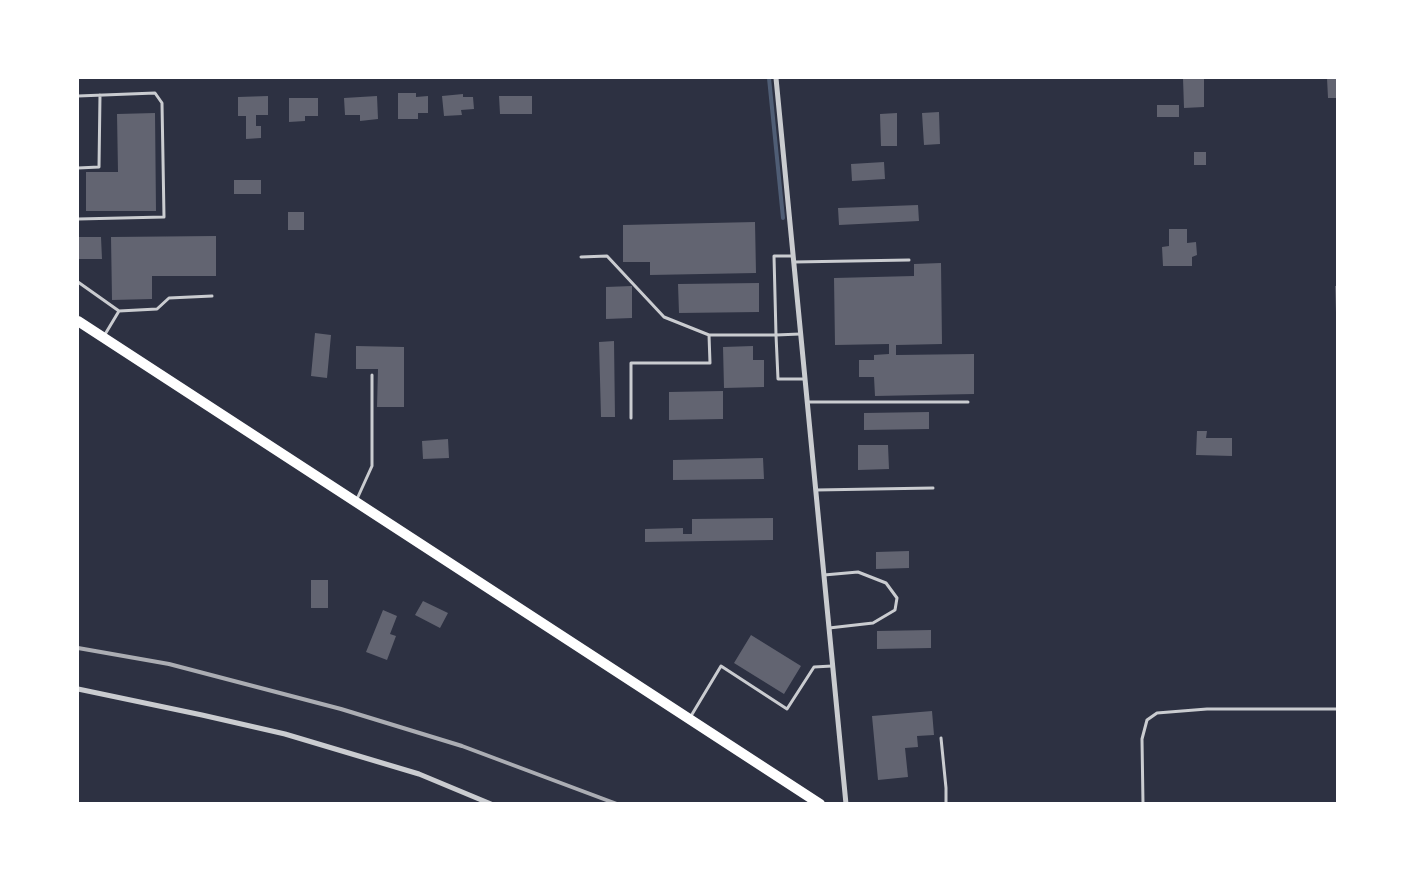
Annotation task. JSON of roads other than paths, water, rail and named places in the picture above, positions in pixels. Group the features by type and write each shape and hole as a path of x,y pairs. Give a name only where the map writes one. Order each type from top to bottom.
{"highway":[{"path":"78,322 820,804"}],"street":[{"path":"776,78 846,804"},
{"path":"78,689 285,734 419,774 492,804"}],"lane":[{"path":"78,96 155,93 162,103 164,217 78,219"},
{"path":"78,168 99,167 100,95"},
{"path":"581,257 607,256 664,317 709,335 801,334"},
{"path":"805,379 778,379 774,256 794,259 909,260"},
{"path":"78,282 119,311 157,309 170,298 212,296"},
{"path":"103,338 119,311"},
{"path":"631,418 631,363 710,363 709,335"},
{"path":"356,502 372,466 372,375"},
{"path":"807,402 968,402"},
{"path":"816,490 933,488"},
{"path":"824,575 858,572 886,583 897,598 895,610 873,623 829,628"},
{"path":"689,719 722,666 787,709 814,667 832,666"},
{"path":"1143,804 1142,740 1147,720 1157,713 1207,709 1338,709"},
{"path":"941,738 946,804"}],"waterway":[{"path":"769,78 783,218"}],"railway":[{"path":"78,648 169,664 341,709 462,746 617,804"}]}
